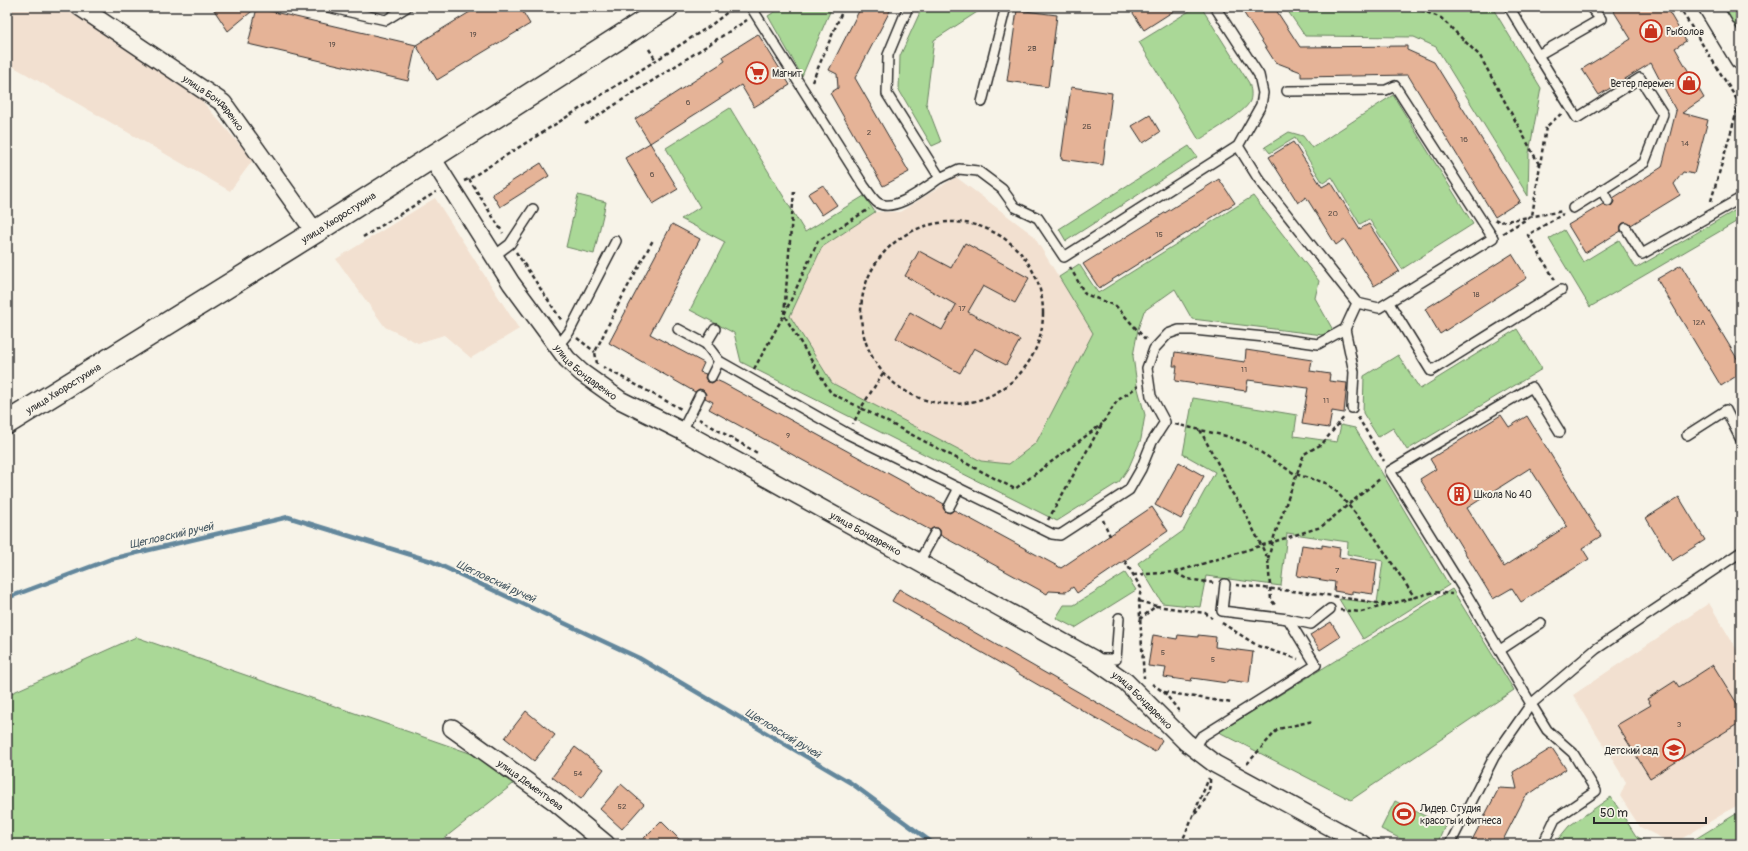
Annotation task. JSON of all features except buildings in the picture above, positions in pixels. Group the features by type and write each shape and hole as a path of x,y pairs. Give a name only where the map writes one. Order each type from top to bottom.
{"street":[{"name":"улица Бондаренко","path":"80,7 223,103 314,232"},
{"name":"улица Хворостухина","path":"7,423 432,158 647,15 667,7"},
{"path":"1710,7 1741,58"},
{"name":"улица Бондаренко","path":"432,158 494,256 557,347 582,373 620,400 682,430 1093,659 1126,682 1186,742 1215,764 1362,844"},
{"name":"улица Дементьева","path":"452,728 554,801 606,844"}],"lane":[{"path":"328,7 386,20 407,7"},
{"path":"908,7 888,55 887,94 940,178"},
{"path":"982,102 1005,10 1009,7"},
{"path":"754,11 864,186 878,203 889,206 899,204 940,178 959,169 978,171 1002,189 1015,207 1038,218 1064,257 1238,146 1261,105 1263,93 1258,75 1215,7"},
{"path":"1509,7 1577,118 1640,78 1663,114 1644,163 1573,208"},
{"path":"1538,55 1601,19 1590,7"},
{"path":"1238,146 1258,178 1357,304 1379,308 1493,238 1396,86 1386,90 1287,91"},
{"path":"1602,190 1608,201"},
{"path":"1626,228 1642,254 1741,198"},
{"path":"494,256 510,244 533,210"},
{"path":"557,347 569,332 616,241"},
{"path":"1389,303 1431,371 1561,290"},
{"path":"1352,408 1354,372 1346,329 1357,304"},
{"path":"678,329 706,344 719,361 848,434 1043,529 1060,535 1129,490 1142,469 1152,442 1164,422 1151,396 1147,368 1154,349 1168,334 1179,330 1275,338 1318,344 1346,329"},
{"path":"706,344 715,329"},
{"path":"711,377 719,361"},
{"path":"1543,844 1555,819 1596,791 1573,753 1547,730 1467,595 1390,471 1532,387 1560,432"},
{"path":"682,430 700,395"},
{"path":"1687,435 1726,410 1741,440"},
{"path":"949,507 959,488"},
{"path":"919,562 935,533"},
{"path":"1450,844 1494,757 1531,704 1596,650 1741,552"},
{"path":"1225,584 1222,611 1288,619 1311,624 1330,609"},
{"path":"1093,659 1116,659 1119,618"},
{"path":"1194,747 1201,737 1316,664 1288,619"},
{"path":"1500,650 1541,623"}],"path":[{"path":"363,237 448,184 469,179 710,26 734,7"},
{"path":"807,94 844,7"},
{"path":"1414,7 1441,18 1480,56 1540,166"},
{"path":"1679,7 1741,106"},
{"path":"585,124 754,11"},
{"path":"649,49 655,60"},
{"path":"1711,204 1739,103"},
{"path":"1532,216 1546,127 1570,106"},
{"path":"469,179 510,244 569,332 595,352"},
{"path":"794,191 784,315 831,393 1015,489 1102,424"},
{"path":"749,379 784,315 818,241 878,203"},
{"path":"1478,213 1500,222 1570,210 1528,235 1561,290"},
{"path":"1493,238 1532,216"},
{"path":"952,222 977,225 1001,236 1024,257 1039,284 1043,315 1037,346 1021,373 997,393 967,403 936,403 907,393 883,373 869,351 865,338 862,326 862,300 869,275 879,259 883,253 902,236 926,226 952,222"},
{"path":"1064,257 1085,294 1116,306 1154,349"},
{"path":"848,434 861,408 883,373"},
{"path":"1043,529 1102,424 1117,401 1148,378"},
{"path":"1133,575 1176,572 1262,545 1272,542 1322,527 1390,471 1352,408 1322,444 1304,454 1295,474 1272,542 1268,559 1271,600 1288,619"},
{"path":"1164,422 1226,436 1246,444 1295,474 1326,483 1338,492 1372,533 1415,598"},
{"path":"1200,430 1225,477 1229,488 1244,511 1268,559"},
{"path":"1099,510 1110,536"},
{"path":"1125,561 1141,588 1138,601 1144,679"},
{"path":"1176,572 1187,579 1320,594 1390,606"},
{"path":"1330,609 1361,612 1390,606 1434,592 1467,595"},
{"path":"1138,601 1156,606 1206,613 1258,646 1316,664"},
{"path":"1140,619 1156,606"},
{"path":"1164,692 1248,706"},
{"path":"1244,767 1278,730 1313,721"},
{"path":"1181,844 1210,774 1211,784 1203,804 1193,818"}],"shaded area":[{"path":"7,7 61,7 184,80 253,160 230,191 7,63"},
{"path":"956,177 1033,235 1093,333 1036,443 1009,464 981,461 832,383 790,316 822,247 875,212 900,212"},
{"path":"435,198 519,329 471,358 444,335 418,343 385,327 336,259"},
{"name":"Детский сад","path":"1709,603 1737,650 1741,662 1741,803 1673,844 1640,827 1620,796 1626,782 1573,695"}],"green space":[{"path":"782,7 832,7 802,76 768,16"},
{"path":"925,7 985,7 934,40 926,103 941,142 932,146 899,90 900,56 921,10"},
{"path":"1196,7 1201,7 1249,83 1251,90 1250,101 1242,111 1199,140 1139,42"},
{"path":"1285,7 1454,7 1457,11 1464,7 1492,7 1541,88 1529,153 1528,196 1436,47 1414,37 1305,36"},
{"path":"1720,7 1735,7 1741,16 1741,41"},
{"path":"1393,95 1473,224 1402,269 1369,219 1360,224 1332,177 1323,183 1295,138 1270,153 1265,147 1289,132 1303,136 1312,148"},
{"path":"730,108 805,232 864,196 875,212 822,247 790,316 832,383 981,461 1009,464 1036,443 1093,333 1059,277 1079,264 1098,293 1253,196 1319,281 1315,298 1333,330 1323,335 1192,319 1175,289 1144,311 1138,329 1133,356 1137,385 1145,415 1141,439 1129,467 1119,482 1057,521 741,362 734,333 690,310 725,242 681,219 700,207 666,148"},
{"path":"1189,146 1197,157 1066,241 1059,229"},
{"path":"578,195 606,202 594,254 566,247"},
{"path":"1741,207 1741,219 1590,307 1549,239 1564,230 1583,262 1619,240 1636,268"},
{"path":"1517,329 1542,369 1407,450 1393,428 1378,437 1363,413 1364,376 1398,355 1420,389"},
{"path":"1193,398 1297,415 1294,436 1337,442 1341,425 1355,428 1449,585 1363,639 1339,599 1377,603 1383,561 1347,554 1348,542 1287,533 1281,586 1206,576 1200,607 1162,603 1138,563 1183,531 1215,472 1183,454"},
{"path":"1125,573 1136,590 1075,628 1056,618 1064,605 1074,605"},
{"path":"1452,589 1514,690 1351,800 1219,732"},
{"path":"136,637 527,773 437,844 7,844 7,695"},
{"path":"1611,797 1636,836 1650,844 1554,844 1569,826"},
{"name":"Лидер. Студия красоты и фитнеса","path":"1395,801 1445,826 1437,844 1411,844 1381,829"},
{"path":"1741,811 1741,844 1687,844"}],"waterway":[{"name":"Щегловский ручей","path":"7,598 111,559 288,517 431,561 639,658 851,783 934,844"}],"place":[{"name":"Рыболов","path":"1651,31"},
{"name":"Магнит","path":"757,73"},
{"name":"Ветер перемен","path":"1689,83"},
{"name":"Школа № 40","path":"1459,494"},
{"name":"Детский сад","path":"1674,750"},
{"name":"Лидер. Студия красоты и фитнеса","path":"1404,814"}]}
